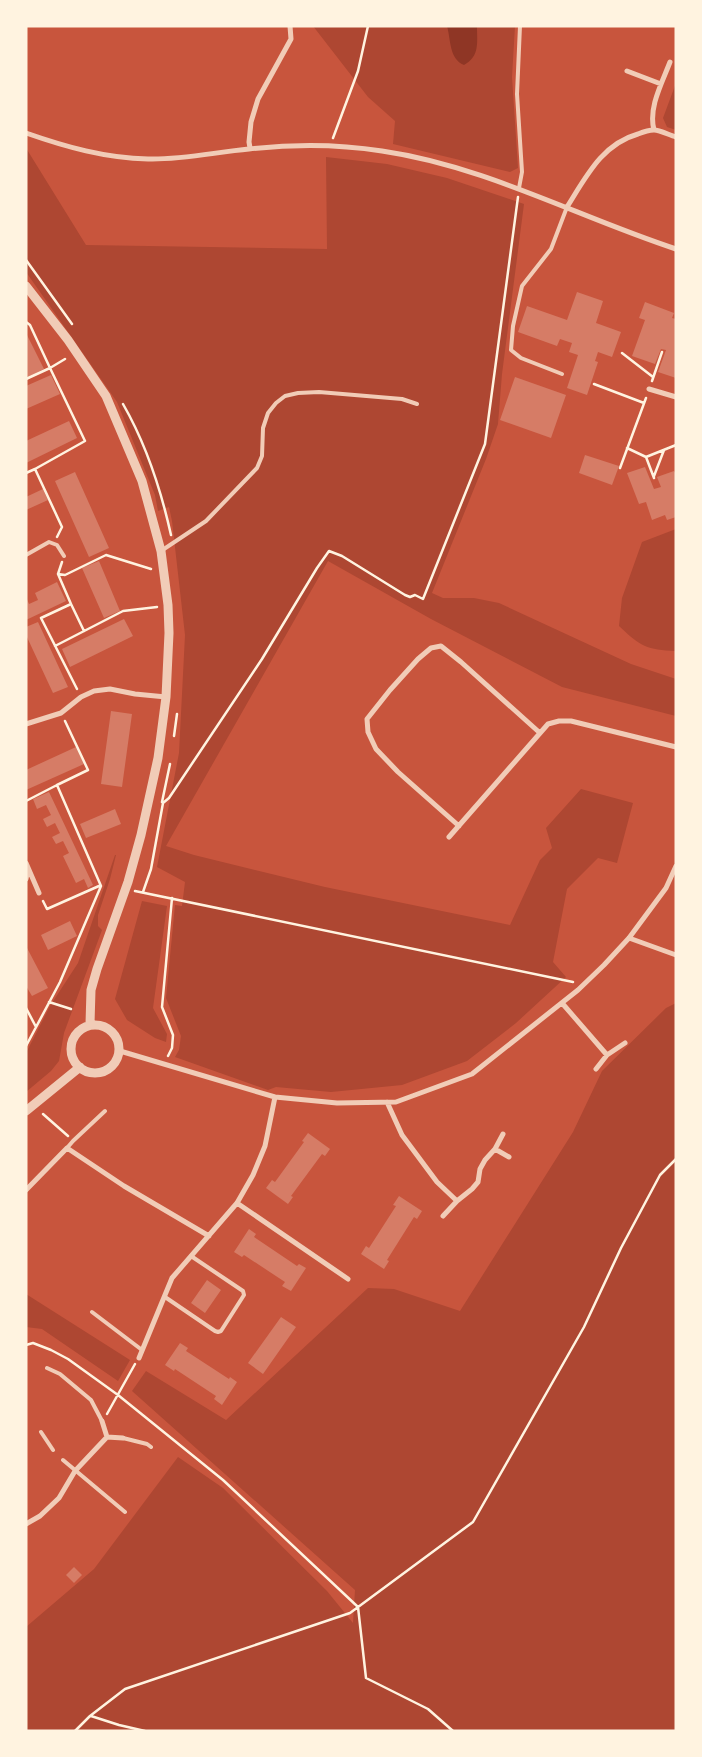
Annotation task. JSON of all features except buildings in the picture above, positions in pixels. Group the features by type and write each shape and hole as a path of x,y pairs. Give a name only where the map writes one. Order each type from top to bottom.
{"street":[{"path":"250,148 251,122 258,100 291,39 290,26"},
{"path":"654,130 652,121 653,108 670,62"},
{"path":"627,71 662,84"},
{"path":"567,207 603,154 625,139 654,130 676,137"},
{"path":"26,133 88,152 136,158 159,159 250,148 296,145 382,151 439,164 519,188 646,239 676,249"},
{"path":"26,286 68,340 106,396 142,482 161,551 168,605 169,633 166,697 158,758 141,835 126,889 91,990 90,1024"},
{"path":"649,389 676,397"},
{"path":"459,826 398,772 376,749 368,732 367,719 390,690 418,659 431,648 441,646 462,662 522,719 540,733"},
{"path":"26,724 61,713 81,697 94,692 110,689 166,697"},
{"path":"449,838 548,724 571,721 676,747"},
{"path":"26,879 27,865"},
{"path":"27,865 39,893"},
{"path":"120,1051 275,1097 337,1103 396,1102 472,1074 562,1003 584,984 629,938 666,888 676,866"},
{"path":"629,938 676,955"},
{"path":"562,1003 607,1054"},
{"path":"90,1024 98,1024 107,1028 119,1042 120,1051 112,1065 99,1073 89,1072 80,1068 74,1061 71,1052 71,1046 76,1034 80,1029 90,1024"},
{"path":"596,1069 607,1054 625,1043"},
{"path":"26,1111 80,1068"},
{"path":"139,1358 172,1278 237,1203 253,1175 265,1146 275,1097"},
{"path":"387,1102 402,1135 437,1182 457,1201"},
{"path":"443,1216 478,1182 480,1169 495,1149 502,1134"},
{"path":"26,1190 67,1148 124,1186 209,1236"},
{"path":"495,1149 509,1157"},
{"path":"237,1203 348,1279"},
{"path":"102,1421 106,1437"},
{"path":"106,1437 124,1438"},
{"path":"26,1524 40,1516 59,1498 75,1471 106,1437"}],"lane":[{"path":"519,188 522,172 517,94 520,26"},
{"path":"562,374 520,358 511,350 513,326 522,286 551,249 567,207"},
{"path":"161,551 184,538 206,521 257,468 262,456 264,428 268,413 285,396 318,392 402,399 416,404"},
{"path":"26,555 49,542 54,542 64,556"},
{"path":"67,1148 73,1140 105,1111"},
{"path":"165,1297 218,1332 244,1295 243,1291 191,1256"},
{"path":"92,1312 142,1350"},
{"path":"47,1368 60,1374 91,1400 102,1421"},
{"path":"41,1432 53,1450"},
{"path":"124,1438 151,1446"},
{"path":"63,1460 125,1512"}],"path":[{"path":"330,146 358,71 368,26"},
{"path":"519,188 485,444 423,599 415,595 410,597 342,556 329,551 262,659 169,798 163,802 151,869 143,892 584,984"},
{"path":"26,260 76,331"},
{"path":"26,322 30,325 85,441 35,470 26,473"},
{"path":"620,468 662,352"},
{"path":"622,354 653,378"},
{"path":"26,378 50,368 65,359"},
{"path":"594,384 644,403"},
{"path":"646,457 676,446"},
{"path":"627,448 646,457 654,477 664,450"},
{"path":"35,470 62,527 54,542"},
{"path":"58,574 65,575 106,555 151,569"},
{"path":"64,556 58,574 84,631"},
{"path":"71,604 41,618 81,697"},
{"path":"55,646 123,611 168,605"},
{"path":"26,801 88,770 61,713"},
{"path":"26,1046 60,982 101,886 57,786"},
{"path":"39,893 47,909 101,886"},
{"path":"164,1064 172,1048 173,1035 162,1006 172,898"},
{"path":"49,1002 71,1008"},
{"path":"26,1008 36,1027"},
{"path":"42,1114 73,1140"},
{"path":"75,1731 90,1716 125,1689 350,1613 474,1522 584,1327 621,1248 660,1174 676,1159"},
{"path":"26,1345 33,1343 51,1350 68,1360 118,1395 223,1480 358,1607 366,1678 428,1709 453,1731"},
{"path":"102,1421 139,1358"},
{"path":"90,1716 145,1731"}],"shaded area":[{"path":"313,26 515,26 512,77 518,168 510,172 393,144 395,121 368,97"},
{"path":"447,26 477,26 475,53 473,58 464,65 453,54"},
{"path":"676,83 676,130 667,127 663,118"},
{"path":"26,148 86,245 327,249 326,157 387,164 447,178 524,204 502,374 498,424 486,459 432,593 443,598 474,598 499,603 631,664 676,679 676,716 562,687 431,619 328,561 166,846 194,855 325,887 510,925 540,860 552,848 546,828 581,789 633,803 617,863 598,858 567,889 553,962 566,977 516,1023 467,1061 402,1085 331,1092 276,1087 268,1090 175,1057 179,1050 181,1036 166,998 175,905 182,906 185,882 157,867 179,753 185,635 172,521 169,507 158,511 155,495 117,402 26,272"},
{"path":"676,529 676,651 644,646 619,626 622,598 642,542"},
{"path":"115,855 110,879 98,915 98,926 102,930 64,1033 59,1061 51,1071 26,1092 26,1053 50,1006 78,963"},
{"path":"142,901 167,906 153,1008 167,1034 166,1042 155,1038 127,1020 115,999"},
{"path":"676,1003 676,1731 26,1731 26,1627 94,1569 178,1457 223,1488 327,1591 353,1623 355,1590 132,1391 146,1371 226,1420 368,1288 394,1289 460,1311 573,1132 602,1071 666,1008"},
{"path":"26,1294 130,1360 118,1381 42,1329 26,1327"}]}
